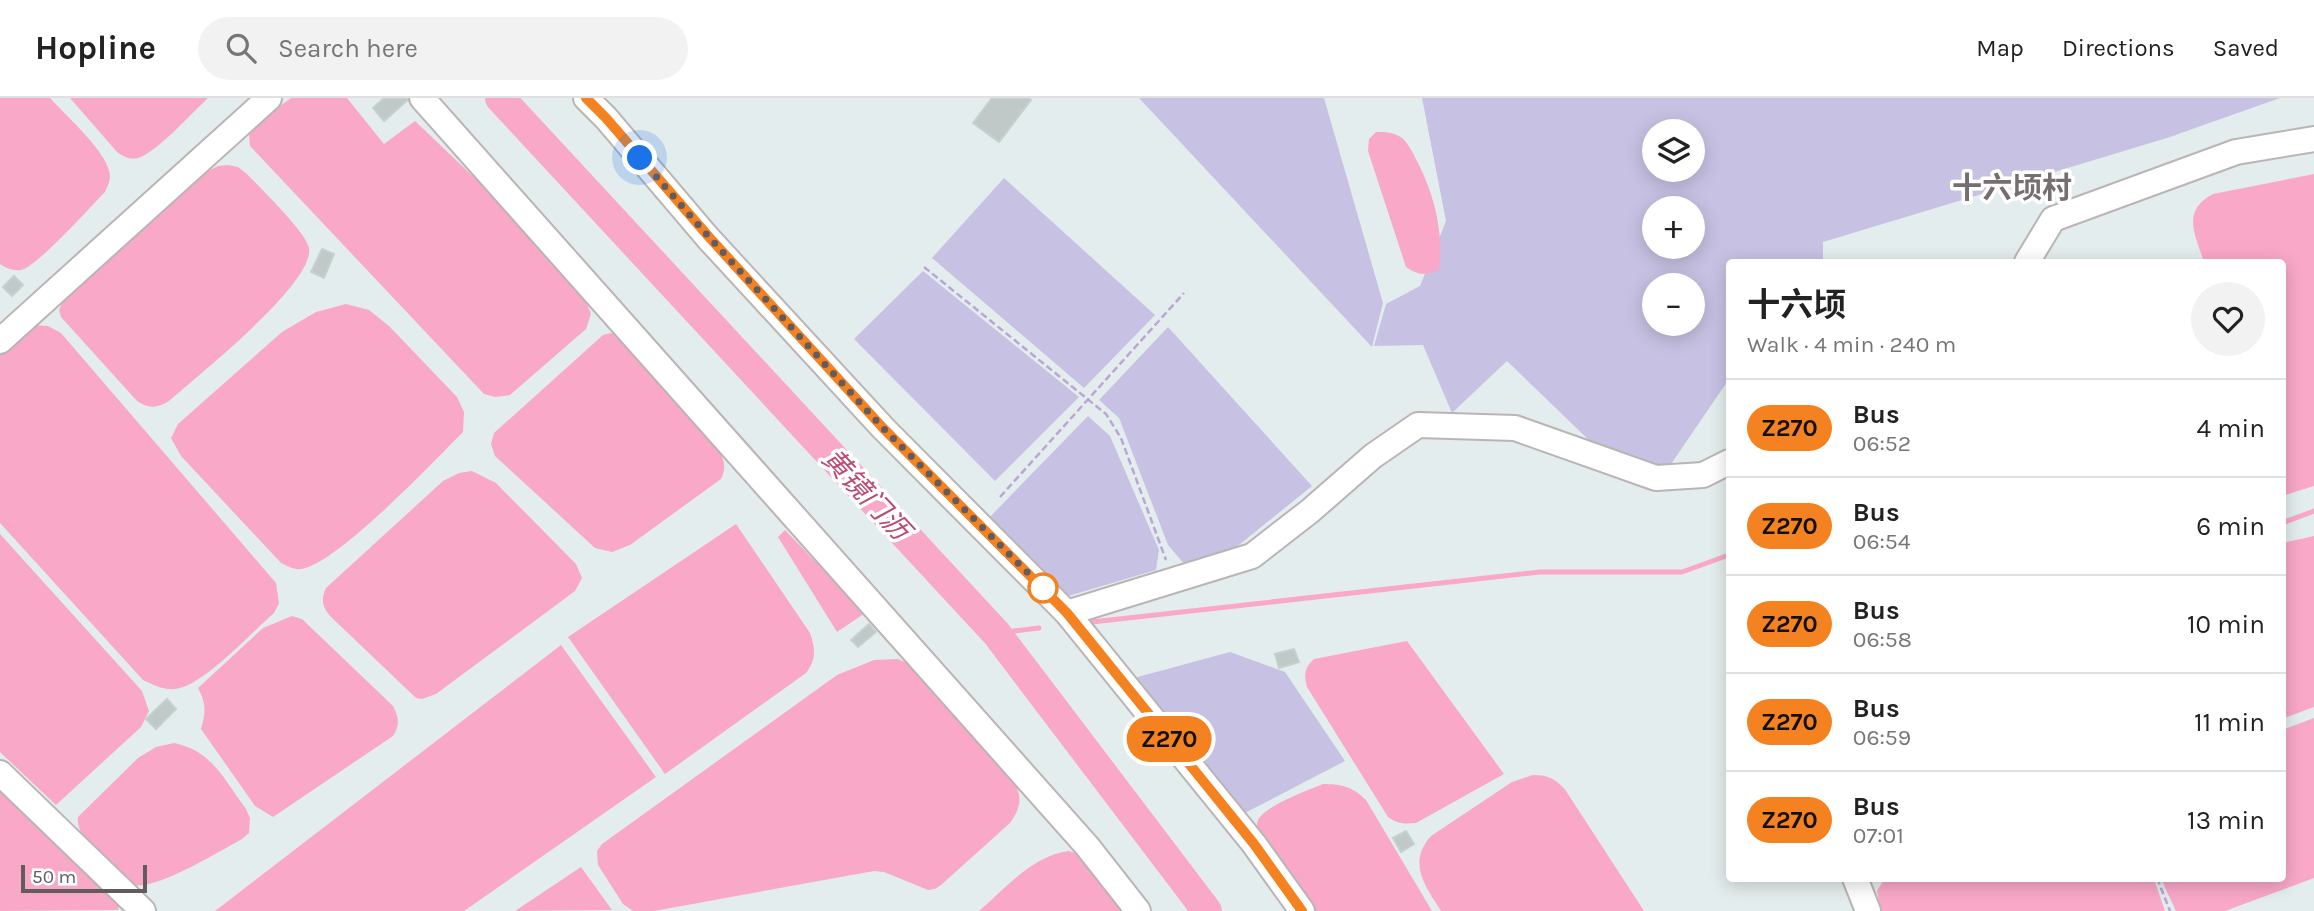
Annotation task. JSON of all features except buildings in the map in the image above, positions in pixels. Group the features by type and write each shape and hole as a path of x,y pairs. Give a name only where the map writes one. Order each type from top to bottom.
{"lane":[{"path":"0,341 269,98"},
{"path":"422,98 1087,846 1138,911"},
{"path":"586,98 718,248 883,428 1067,613 1254,844 1302,911"},
{"path":"2029,259 2053,219 2236,152 2314,139"},
{"path":"1067,613 1252,556 1310,511 1373,456 1418,425 1515,428 1656,478 1703,475 1726,464"},
{"path":"0,773 143,911"},
{"path":"1857,882 1868,911"}],"path":[{"path":"924,267 1106,414 1121,438 1167,562"},
{"path":"1000,497 1184,293"},
{"path":"2159,882 2170,911"}],"shaded area":[{"path":"0,98 50,98 95,146 108,167 110,176 105,192 51,248 21,270 0,264"},
{"path":"70,98 208,98 146,155 132,159 117,152"},
{"path":"291,98 347,98 384,144 415,121 503,205 585,299 591,314 586,329 510,395 495,397 484,394 250,146 249,134 253,126"},
{"path":"1139,98 1324,98 1383,303 1372,347"},
{"path":"1422,98 2280,98 2167,138 1823,242 1823,259 1726,259 1726,383 1667,470 1594,445 1507,361 1452,413 1423,345 1374,346 1386,304 1420,286 1446,221"},
{"path":"1376,132 1393,133 1402,138 1425,177 1439,230 1439,270 1422,274 1406,267 1368,151 1369,139"},
{"path":"218,166 238,167 247,174 300,232 309,248 306,264 275,305 227,351 169,401 157,406 145,405 137,401 61,317 59,310 65,295 204,173"},
{"path":"2314,174 2314,486 2286,495 2286,259 2203,259 2194,233 2194,216 2203,201 2213,194"},
{"path":"1004,178 1155,315 1084,388 932,258"},
{"path":"923,271 1079,397 995,481 854,339"},
{"path":"346,304 369,310 389,326 457,397 464,412 463,432 408,487 337,550 317,563 296,569 281,563 181,456 171,438 178,424 282,332 316,312"},
{"path":"32,325 48,326 61,333 276,583 279,603 274,613 212,669 186,686 166,689 143,680 0,523 0,348"},
{"path":"1168,327 1312,486 1229,553 1185,565 1168,545 1119,418 1099,400"},
{"path":"611,333 626,341 716,447 724,466 721,479 630,545 612,552 595,548 495,456 491,444 494,433 603,335"},
{"path":"1088,416 1110,436 1159,550 1156,570 1065,597 986,521"},
{"path":"472,471 496,483 576,564 582,578 575,591 436,694 422,699 416,698 331,617 324,607 323,596 326,588 443,481 459,473"},
{"path":"736,524 810,633 813,658 806,673 665,774 568,637"},
{"path":"785,530 865,613 837,632 778,537"},
{"path":"0,534 142,691 149,711 141,727 56,805 0,752"},
{"path":"2314,536 2314,707 2286,718 2286,542"},
{"path":"292,616 302,619 393,706 398,725 393,736 273,817 255,806 201,729 204,708 198,688 263,628"},
{"path":"1407,641 1504,774 1416,823 1398,822 1388,817 1307,687 1305,675 1308,665 1314,659"},
{"path":"561,645 656,777 464,911 215,911"},
{"path":"1230,652 1285,672 1345,761 1239,816 1134,678"},
{"path":"898,659 915,667 1011,775 1020,799 1010,823 941,885 928,890 884,872 874,871 654,911 633,911 623,904 598,865 597,851 602,844 837,675 874,660"},
{"path":"2314,718 2314,878 2225,911 2176,911 2162,882 2286,882 2286,728"},
{"path":"174,743 199,753 224,777 246,809 250,818 249,833 170,877 141,885 130,885 82,835 78,817 138,758 156,747"},
{"path":"1533,775 1552,778 1566,791 1644,911 1441,911 1421,874 1420,855 1424,846 1431,836 1512,782"},
{"path":"0,782 120,902 118,910 0,911"},
{"path":"1323,784 1347,787 1366,800 1432,911 1310,911 1258,836 1257,824 1269,809"},
{"path":"1069,851 1079,854 1124,911 979,911 1032,866 1043,859"},
{"path":"581,867 612,910 515,911"},
{"path":"1883,882 2155,882 2165,911 1881,911 1877,891"}],"waterway":[{"name":"黄镜门沥","path":"500,98 996,633 1207,911"},
{"path":"2286,522 2314,511"},
{"path":"1092,622 1540,572 1682,572 1726,556"},
{"path":"996,633 1039,628"}],"bus line":[{"name":"Z270","path":"586,98 883,428 1067,613 1254,844 1302,911"}],"district":[{"name":"十六顷村","path":"2012,188"}],"route":[{"path":"640,158 883,428 1049,594 1043,588"}]}
